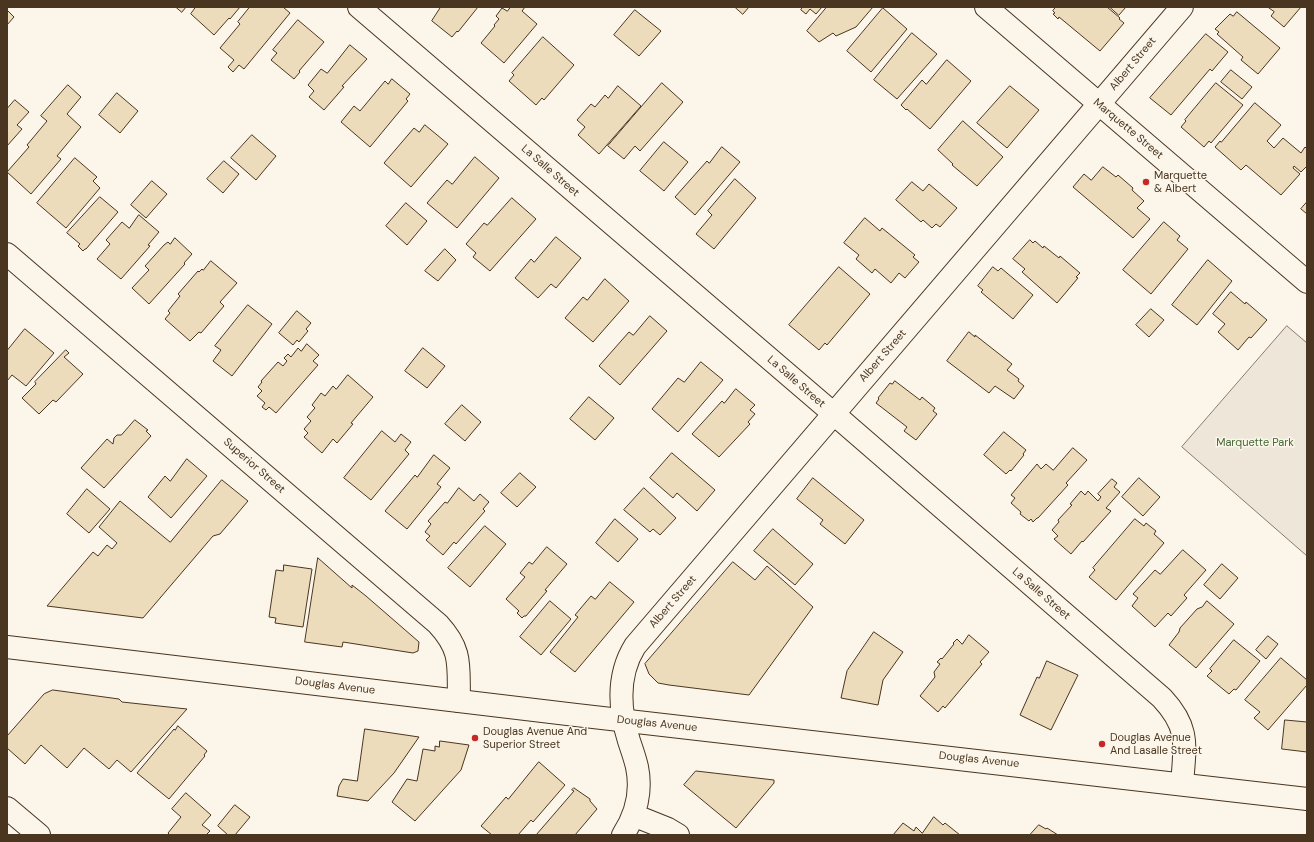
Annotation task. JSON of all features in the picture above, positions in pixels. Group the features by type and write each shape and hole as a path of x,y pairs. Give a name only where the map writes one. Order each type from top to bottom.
{"street":[{"name":"La Salle Street","path":"359,7 834,414 1162,698 1177,716 1182,730 1184,753 1182,784"},
{"name":"Marquette Street","path":"986,7 1307,282"},
{"name":"Albert Street","path":"623,835 633,815 638,794 638,773 624,721 620,696 627,662 635,646 1182,7"},
{"name":"Superior Street","path":"7,254 438,624 448,636 456,652 458,662 459,700"},
{"name":"Douglas Avenue","path":"7,647 459,700 624,721 1298,797"},
{"path":"1298,797 1307,812"},
{"path":"7,808 39,835"},
{"path":"633,815 668,829 678,835"}],"green space":[{"name":"Marquette Park","path":"1287,326 1307,343 1307,556 1182,447"}],"building":[{"path":"176,7 186,7 182,12"},
{"path":"196,7 240,7 214,35 191,14"},
{"path":"250,7 283,7 290,13 244,69 239,65 233,72 228,67 234,60 220,48 240,24 238,22"},
{"path":"441,7 478,7 458,32 457,31 452,37 432,21"},
{"path":"511,7 525,7 522,11 537,24 504,63 481,43 495,26 494,25 499,19 496,16 502,8 507,11"},
{"path":"735,7 749,7 743,14"},
{"path":"803,7 822,7 816,14 810,9 806,14 801,10"},
{"path":"827,7 873,7 856,27 836,36 833,33 819,42 807,31"},
{"path":"1056,7 1107,7 1124,23 1100,51 1059,17 1058,19 1053,14 1055,13 1053,11"},
{"path":"1110,7 1126,7 1119,15"},
{"path":"1268,7 1301,7 1284,27 1271,16 1274,12"},
{"path":"883,8 907,29 871,72 847,51"},
{"path":"7,10 14,17 7,25"},
{"path":"635,10 661,31 639,56 614,35"},
{"path":"1237,12 1280,48 1258,74 1241,60 1243,57 1217,34 1219,32 1215,29 1230,14 1233,16"},
{"path":"298,20 324,42 294,79 271,60 277,53 273,50"},
{"path":"912,33 937,54 897,99 874,80"},
{"path":"1206,34 1228,52 1212,71 1210,69 1171,115 1150,98"},
{"path":"543,37 574,65 544,100 542,98 536,105 509,81 514,75 512,73"},
{"path":"350,45 367,59 342,86 344,87 324,110 309,97 314,91 308,85 321,69 327,73"},
{"path":"947,60 971,81 930,129 901,105 922,80 926,84"},
{"path":"1231,70 1252,87 1242,99 1221,82"},
{"path":"392,79 410,94 406,99 408,101 370,147 341,122 354,106 360,111 385,81 388,84"},
{"path":"662,83 683,102 640,151 635,146 624,159 608,146"},
{"path":"1216,83 1243,105 1211,143 1209,141 1204,147 1181,127 1186,121 1185,120"},
{"path":"68,85 81,97 67,114 81,127 57,156 61,159 31,194 7,172 29,147 27,145 47,121 41,116"},
{"path":"618,86 641,106 599,154 578,135 585,127 577,120 591,104 595,107 605,95 608,98"},
{"path":"1010,86 1039,110 1007,148 977,123"},
{"path":"117,93 138,111 120,133 99,115"},
{"path":"15,100 29,112 17,125 22,129 7,146 7,109"},
{"path":"1255,103 1281,125 1267,141 1274,148 1283,138 1301,153 1305,147 1307,149 1307,166 1301,172 1294,166 1293,168 1300,174 1281,195 1246,165 1241,170 1215,147"},
{"path":"963,121 1003,157 977,186 952,165 953,164 938,150"},
{"path":"425,125 448,144 411,187 384,163 414,128 419,132"},
{"path":"252,135 276,156 256,180 231,158"},
{"path":"664,142 688,162 664,191 640,171"},
{"path":"722,147 740,162 695,215 675,197 707,161 709,163"},
{"path":"475,157 499,178 457,228 427,203 447,180 452,184"},
{"path":"75,158 97,177 93,181 100,188 66,228 37,203"},
{"path":"224,161 239,174 223,193 207,179"},
{"path":"1103,167 1116,177 1118,175 1133,188 1132,190 1144,201 1137,208 1150,219 1133,238 1073,187 1084,174 1091,180"},
{"path":"735,179 756,198 714,249 696,234 712,215 708,211"},
{"path":"152,181 167,194 146,218 131,205"},
{"path":"912,182 923,191 929,184 957,208 940,227 936,224 932,228 923,220 921,222 896,200"},
{"path":"100,197 118,212 83,251 78,246 80,244 67,233"},
{"path":"512,198 536,219 490,271 473,257 476,253 466,244 484,223 487,225"},
{"path":"1307,202 1307,214 1301,209"},
{"path":"406,203 427,221 407,245 386,226"},
{"path":"139,215 159,232 148,245 150,246 121,279 97,259 110,244 106,240 122,222 129,228"},
{"path":"865,218 880,231 882,228 915,255 913,257 919,262 905,278 899,273 891,283 875,269 872,273 856,259 859,255 844,243"},
{"path":"1164,222 1180,236 1177,240 1188,249 1151,294 1123,270"},
{"path":"556,237 581,258 556,288 551,284 538,298 515,278 531,259 534,262"},
{"path":"175,238 192,254 184,263 185,264 149,304 132,288 149,270 145,266 164,245 168,242 170,244"},
{"path":"1030,240 1033,243 1035,241 1043,248 1044,246 1059,258 1060,256 1080,273 1076,277 1078,278 1057,303 1022,272 1025,269 1013,259"},
{"path":"445,249 456,260 438,281 425,271"},
{"path":"1208,260 1232,281 1197,325 1172,305"},
{"path":"211,261 237,283 220,302 224,306 201,333 199,332 190,341 165,319 170,313 168,311 180,296 178,294 198,271 203,270"},
{"path":"839,267 870,294 827,345 825,343 819,350 789,325"},
{"path":"993,267 998,271 1001,268 1033,295 1013,319 981,292 983,290 978,286"},
{"path":"605,279 629,301 593,342 565,318 583,297 587,300"},
{"path":"1231,292 1245,304 1246,302 1267,320 1238,350 1218,332 1225,324 1213,314"},
{"path":"248,305 272,324 232,376 213,361 221,350 215,346"},
{"path":"1151,309 1164,320 1149,337 1136,325"},
{"path":"297,311 311,323 306,329 308,331 299,342 297,340 293,345 279,333"},
{"path":"650,316 667,331 620,385 599,366 629,332 633,335"},
{"path":"25,329 54,353 26,386 12,375 7,381 7,351"},
{"path":"969,332 1012,364 1007,370 1019,379 1018,381 1024,386 1014,399 995,386 989,393 947,361"},
{"path":"307,344 319,355 313,361 318,365 276,413 269,407 266,410 262,407 265,403 257,396 262,391 258,387 262,382 261,381 278,362 283,366 287,361 284,358 288,354 291,357 298,348 301,351"},
{"path":"423,348 445,366 427,388 405,371"},
{"path":"66,350 69,353 64,357 83,374 56,402 53,400 39,414 22,398 36,384 35,382"},
{"path":"701,362 723,380 678,432 652,409 678,378 684,382"},
{"path":"348,375 373,397 351,423 353,424 337,443 333,439 322,453 304,437 308,433 304,429 311,421 307,417 315,408 312,405 321,393 325,396 333,386 336,389"},
{"path":"895,381 920,400 922,397 935,408 933,411 937,414 916,440 904,431 907,427 876,403 879,399 878,398 890,383 892,384"},
{"path":"736,389 755,405 750,410 755,414 748,422 750,424 719,457 692,434 722,401 724,403"},
{"path":"589,397 614,418 595,440 570,419"},
{"path":"462,405 481,422 465,441 445,424"},
{"path":"135,420 148,430 146,431 151,436 104,488 81,468 107,439 113,444 114,438 117,435 121,435"},
{"path":"382,431 395,442 401,434 411,442 405,450 409,454 371,500 344,478"},
{"path":"1004,432 1026,450 1023,454 1024,455 1011,471 1010,470 1006,474 984,455"},
{"path":"1073,448 1087,460 1066,483 1068,485 1038,518 1033,522 1031,519 1029,521 1020,514 1021,512 1011,503 1015,498 1011,495 1037,464 1041,469 1046,464 1053,470"},
{"path":"672,453 715,490 697,511 677,493 673,498 650,478"},
{"path":"434,455 450,468 437,484 441,487 407,529 385,511 415,475 417,477"},
{"path":"187,459 207,476 171,518 148,497 165,476 170,481"},
{"path":"520,473 536,487 517,507 501,493"},
{"path":"813,478 864,520 845,544 820,524 823,520 797,499"},
{"path":"1139,478 1160,497 1143,516 1122,497"},
{"path":"1112,479 1117,483 1114,487 1120,492 1106,508 1111,511 1071,554 1054,539 1058,536 1052,530 1081,491 1085,495 1088,491 1098,501 1101,497 1098,494"},
{"path":"222,480 248,501 220,534 213,536 143,618 47,606 93,552 98,556 107,545 112,549 117,543 99,527 120,501 170,542"},
{"path":"459,488 474,501 480,494 489,502 483,509 485,511 456,544 454,542 443,555 426,540 430,536 425,532 431,524 428,521 445,502 447,503"},
{"path":"644,488 676,518 660,535 653,529 650,532 624,510"},
{"path":"87,489 110,509 89,533 67,514"},
{"path":"615,519 638,539 618,562 596,543"},
{"path":"1135,519 1144,526 1146,523 1156,531 1154,534 1164,543 1116,600 1089,577 1095,570 1093,568"},
{"path":"485,526 506,544 470,587 448,568"},
{"path":"773,529 813,564 795,585 754,551"},
{"path":"547,547 567,564 545,590 547,591 526,616 522,618 517,613 519,611 506,599 525,577 520,573 529,562 532,564"},
{"path":"1183,550 1206,570 1184,595 1187,598 1171,616 1168,613 1155,627 1132,606 1138,598 1133,594 1155,570 1160,574"},
{"path":"318,558 352,588 352,585 366,596 419,642 418,651 413,653 343,642 342,647 305,642"},
{"path":"733,562 755,580 767,566 813,607 749,695 658,683 649,674 645,664"},
{"path":"1222,564 1238,578 1220,599 1204,585"},
{"path":"284,565 312,569 303,627 275,623 276,618 269,617 276,570 283,571"},
{"path":"610,582 634,602 575,672 550,652 578,617 575,615 591,596 595,599"},
{"path":"550,601 571,619 541,655 520,637"},
{"path":"1207,601 1234,624 1196,668 1169,645 1179,632 1180,628 1197,609 1202,607"},
{"path":"874,632 903,652 883,680 878,705 841,698 847,671"},
{"path":"969,635 989,652 980,662 982,664 945,708 943,706 938,712 920,696 935,677 934,672 940,664 937,662 941,658 942,659 957,639 962,644"},
{"path":"1268,636 1278,644 1266,659 1256,650"},
{"path":"1234,640 1260,661 1236,690 1234,689 1229,694 1207,676 1212,671 1210,669"},
{"path":"1281,658 1307,680 1307,685 1268,730 1254,718 1260,712 1245,700"},
{"path":"1047,661 1078,675 1051,730 1020,715 1037,677 1039,678"},
{"path":"53,690 119,699 122,702 187,709 131,772 117,760 109,769 84,748 67,768 41,745 25,764 7,748 7,736 44,694"},
{"path":"1285,720 1307,722 1307,752 1282,749"},
{"path":"178,726 207,751 204,755 205,756 169,799 137,773"},
{"path":"365,729 419,737 394,773 368,801 337,796 339,786 343,779 357,781"},
{"path":"440,741 469,745 461,770 415,821 392,802 407,779 417,781 423,749 435,751 435,746 439,747"},
{"path":"539,762 565,785 533,822 531,820 518,835 492,835 481,826 506,797 508,799"},
{"path":"696,771 774,780 774,783 736,828 684,785"},
{"path":"574,788 590,799 597,809 575,835 536,835 574,791 572,790"},
{"path":"186,793 211,815 202,825 210,831 206,835 170,835 168,833 181,817 172,809"},
{"path":"235,805 250,817 235,835 228,835 218,826"},
{"path":"934,817 943,825 945,823 960,835 893,835 903,823 914,831 916,827 922,833"},
{"path":"1039,825 1046,829 1047,828 1058,835 1030,835"}],"place":[{"name":"Marquette & Albert","path":"1146,182"},
{"name":"Douglas Avenue And Superior Street","path":"475,738"},
{"name":"Douglas Avenue And Lasalle Street","path":"1102,744"}]}
